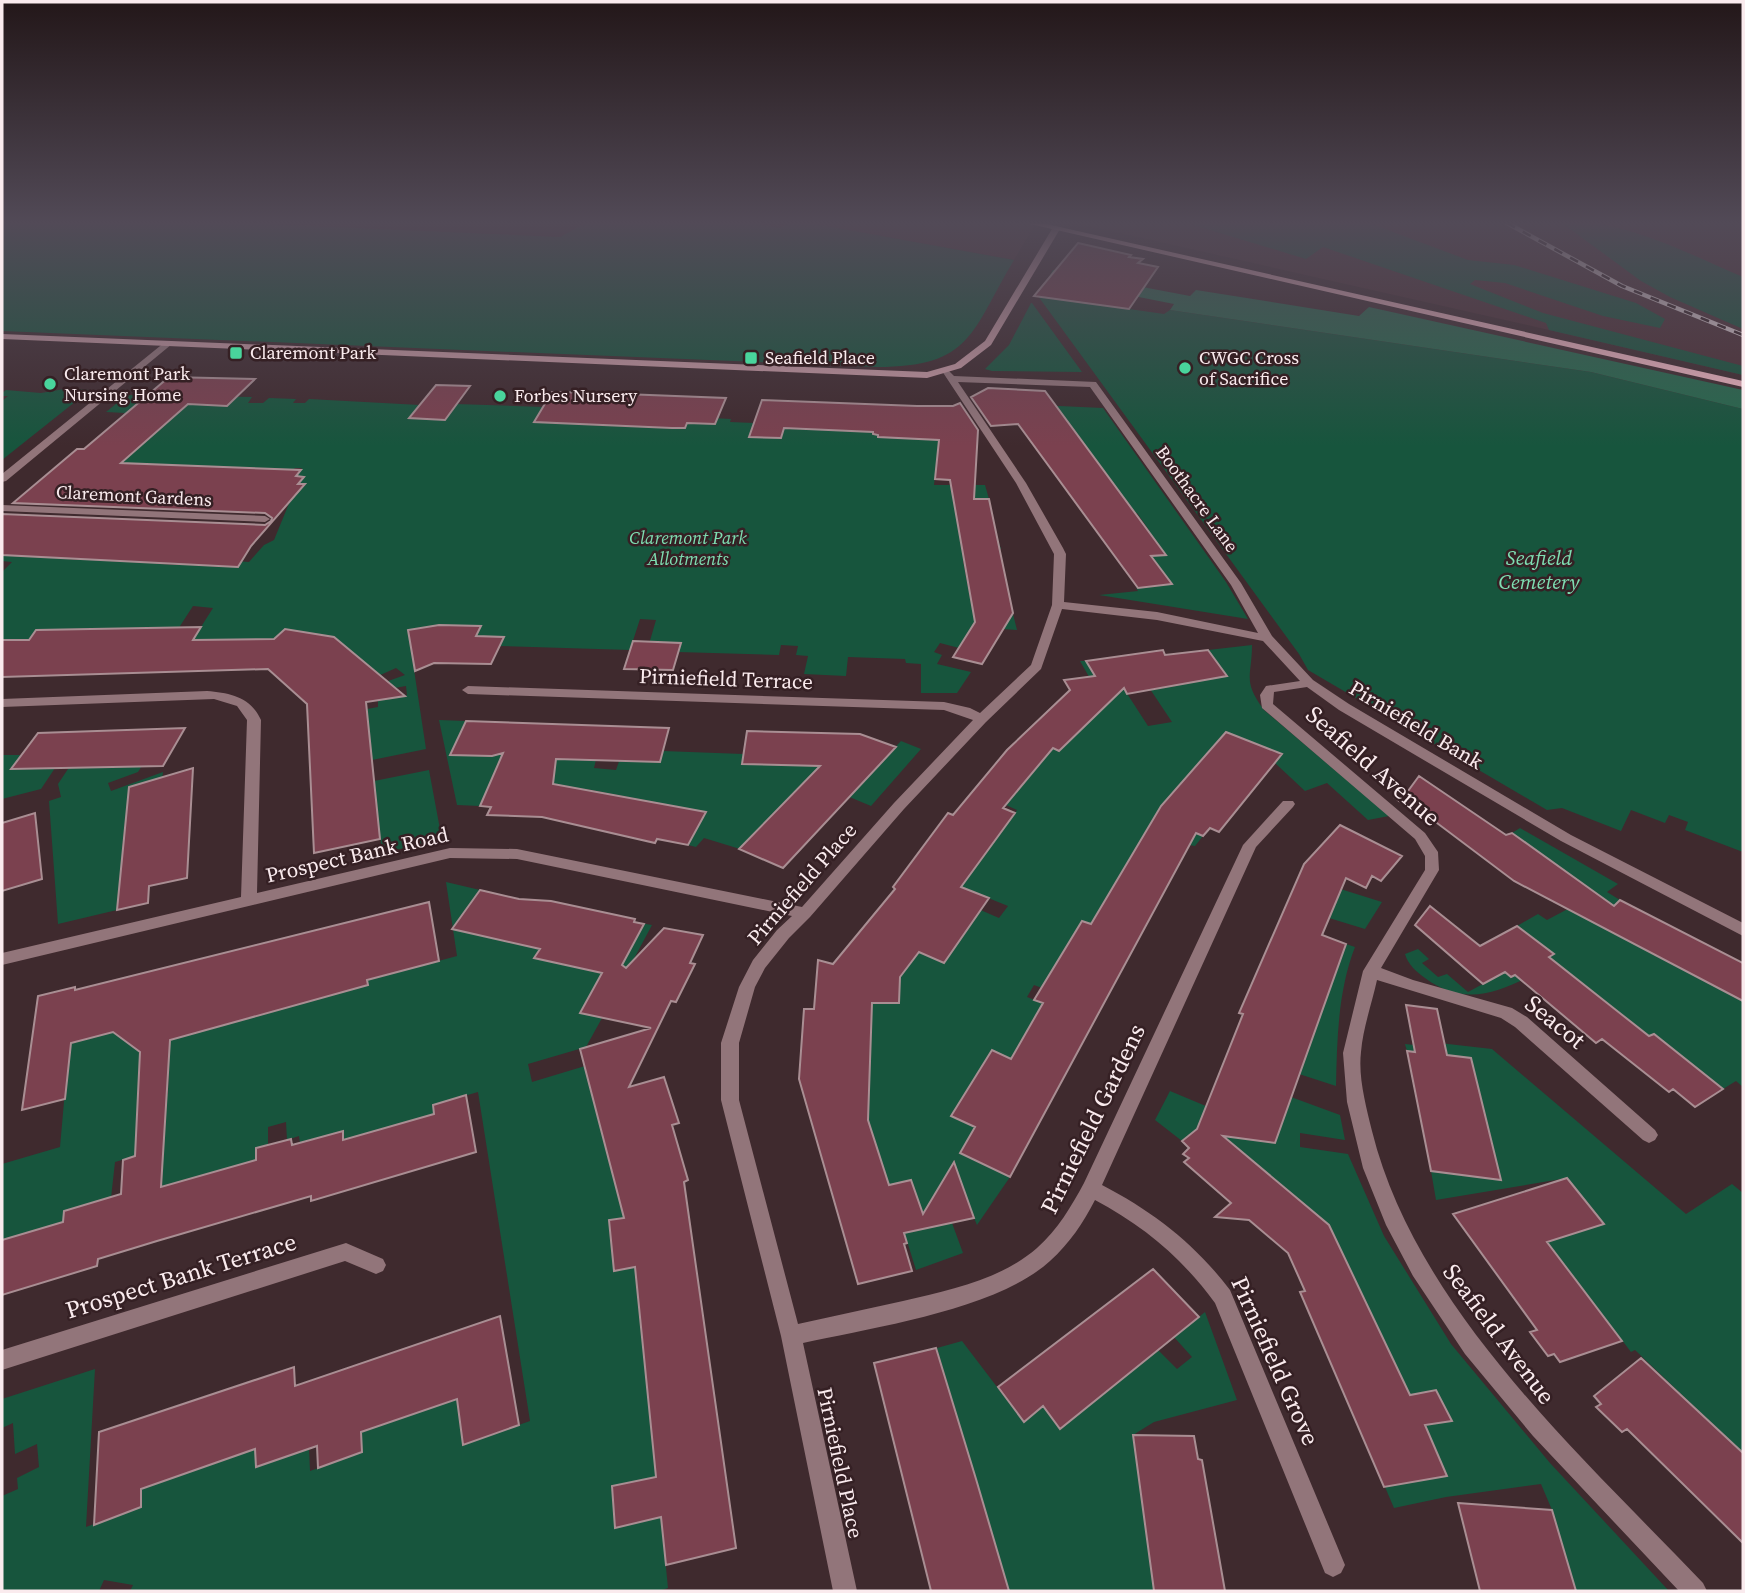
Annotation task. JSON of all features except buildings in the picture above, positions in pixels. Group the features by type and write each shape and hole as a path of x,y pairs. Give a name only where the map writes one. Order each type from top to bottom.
{"main road":[{"path":"1359,297 1743,384"}],"street":[{"path":"2,337 903,376 948,375 988,343 1015,297"},
{"path":"2,479 168,344"},
{"name":"Boothacre Lane","path":"948,375 1093,384 1237,585 1267,638"},
{"name":"Pirniefield Place","path":"845,1591 791,1336 730,1100 728,1068 734,1023 747,987 760,964 783,934 806,913 899,806 981,719 1037,666 1058,605 1058,548 1021,483 948,375"},
{"name":"Claremont Gardens","path":"2,508 265,519"},
{"path":"1058,605 1157,616 1267,638"},
{"name":"Pirniefield Bank","path":"1267,638 1309,683 1354,713 1566,838 1743,929"},
{"name":"Seafield Avenue","path":"1309,683 1270,689 1266,695 1267,705 1420,836 1430,848 1433,859 1432,870 1371,971 1352,1053 1353,1079 1362,1134 1393,1219 1420,1269 1472,1347 1541,1428 1695,1591"},
{"name":"Pirniefield Terrace","path":"468,690 944,706 981,719"},
{"path":"2,703 207,695 229,698 248,708 254,720 249,901"},
{"name":"Pirniefield Gardens","path":"791,1336 964,1296 1009,1279 1058,1241 1072,1223 1090,1189 1250,845 1288,804"},
{"name":"Prospect Bank Road","path":"2,958 450,853 517,854 806,913"},
{"name":"Seacot","path":"1371,971 1506,1013 1521,1023 1649,1135"},
{"name":"Pirniefield Grove","path":"1090,1189 1167,1233 1201,1267 1223,1297 1333,1565"},
{"name":"Prospect Bank Terrace","path":"2,1360 346,1252 376,1265"}],"shaded area":[{"path":"1405,297 1743,297 1743,375"}],"green space":[{"path":"2,297 993,297 977,325 951,352 932,360 908,365 877,367 2,331"},
{"name":"Seafield Cemetery","path":"1039,297 1164,314 1170,310 1591,372 1743,409 1743,852 1685,830 1688,822 1669,815 1665,823 1631,810 1621,831 1562,808 1547,810 1308,670"},
{"path":"1140,297 1242,297 1359,316 1369,307 1743,390 1743,409 1591,372 1170,310 1174,304"},
{"path":"1471,297 1504,297 1543,313 1743,366 1743,375 1549,330 1546,323"},
{"path":"1548,297 1618,297 1636,303 1665,319 1660,328 1603,316"},
{"path":"1671,297 1743,297 1743,329"},
{"path":"1031,303 1082,372 985,369 1009,345"},
{"path":"64,389 90,390 2,460 2,401 8,396 2,396 2,393 6,390 41,393"},
{"name":"Claremont Park Allotments","path":"127,395 252,397 248,403 263,403 269,398 296,399 293,403 305,403 309,399 420,405 410,418 445,420 456,404 543,407 534,421 545,422 552,412 592,425 672,428 687,423 710,424 712,418 731,419 730,422 754,423 749,437 780,438 787,418 874,428 873,434 890,438 892,426 976,448 938,447 934,485 985,485 989,499 955,500 962,540 998,540 1001,549 998,549 1000,559 963,561 972,607 1011,606 1017,630 1003,629 959,648 940,643 934,652 942,655 937,664 971,672 957,693 921,693 921,664 906,663 905,659 848,657 846,676 804,674 808,656 796,655 798,646 781,645 779,655 678,652 681,643 664,642 647,651 656,620 640,619 630,650 499,646 503,637 476,636 480,626 425,643 424,627 408,630 426,749 372,760 367,709 378,707 378,700 407,695 406,686 377,691 377,685 405,675 396,668 349,689 355,654 339,641 295,659 299,631 285,629 274,639 192,641 213,608 193,606 169,643 67,629 37,630 23,647 2,655 2,646 6,640 2,640 2,572 12,562 2,561 2,553 78,560 84,554 114,555 109,561 129,562 135,556 159,564 178,565 184,559 209,566 229,567 235,561 249,562 264,545 274,540 290,501 305,485 298,484 304,477 296,476 302,468 295,468 289,474 213,466 206,472 182,465 164,464 157,470 120,486 118,454 133,452 150,420 118,420 125,413 106,412"},
{"path":"1015,404 1103,408 1226,582 1248,619 1099,595 1171,584 1151,556 1165,555 1133,533 1149,530 1137,513 1121,515"},
{"path":"1252,645 1251,685 1264,710 1389,816 1368,820 1327,783 1305,791 1275,763 1281,754 1225,732 1161,806 1174,823 1203,836 1195,846 1189,845 1181,859 1138,845 1097,914 1117,934 1082,921 1066,947 1050,991 1034,985 1027,997 1043,1003 1015,1060 992,1051 952,1116 975,1127 960,1153 1010,1177 977,1225 974,1218 952,1223 963,1253 916,1270 897,1209 919,1203 911,1180 889,1185 826,1086 869,1086 872,1003 899,1003 899,987 895,984 919,952 946,895 999,918 1008,906 914,868 966,881 1017,810 1006,805 1041,763 1046,745 1059,751 1095,716 1100,696 1080,661 1086,661 1096,677 1115,675 1148,726 1172,722 1150,689 1227,676 1208,650"},
{"path":"439,720 466,721 458,737 480,756 496,756 501,743 599,747 594,768 616,770 623,750 637,760 660,761 663,751 743,754 742,764 813,756 816,733 847,733 829,753 873,770 901,741 921,749 871,806 816,783 740,849 704,838 696,847 688,845 706,812 586,789 583,792 488,788 480,806 457,805"},
{"path":"2,755 21,755 12,769 55,768 41,789 2,799"},
{"path":"143,764 138,772 108,783 111,791 163,772 162,780 142,818 125,821 122,850 139,846 122,867 117,910 58,924 49,801 61,797 58,784 70,766"},
{"path":"429,770 442,840 382,853 378,817 360,801 376,798 374,781"},
{"path":"1520,828 1618,884 1607,892 1620,900 1599,925 1743,1001 1743,1087 1736,1081 1723,1089 1654,1034 1649,1036 1556,962 1508,986 1476,994 1459,994 1442,988 1413,968 1405,954 1418,949 1429,959 1422,963 1438,977 1447,974 1468,992 1505,972 1512,977 1553,955 1517,926 1538,914 1547,920 1596,894 1512,833"},
{"path":"446,882 480,890 464,914 540,949 535,958 562,964 634,922 652,925 615,994 580,1013 602,1018 586,1047 528,1064 532,1082 585,1066 630,1217 609,1221 614,1271 635,1267 683,1385 648,1393 656,1477 612,1487 616,1528 661,1517 668,1588 659,1591 130,1591 133,1585 104,1580 99,1591 2,1591 2,1496 18,1489 17,1478 39,1467 37,1444 15,1454 13,1423 2,1428 2,1399 95,1369 86,1527 140,1507 141,1488 255,1449 257,1467 309,1448 310,1471 362,1452 361,1432 457,1399 464,1444 530,1421 478,1092 433,1105 434,1114 343,1140 342,1131 300,1143 299,1136 287,1140 286,1122 268,1127 268,1145 256,1160 162,1187 163,1148 115,1162 111,1198 64,1211 63,1222 2,1240 2,1164 60,1147 70,1034 122,1015 121,1038 125,1041 142,1032 139,1102 168,1094 170,1016 202,1031 219,1026 219,1003 251,1018 269,1013 269,1002 367,985 360,919 373,916 379,963 416,967 457,956"},
{"path":"1334,887 1382,902 1365,929 1329,918 1337,899"},
{"path":"1346,944 1355,947 1342,998 1336,1086 1299,1074"},
{"path":"1413,1040 1492,1049 1686,1214 1732,1184 1743,1193 1743,1453 1635,1350 1631,1352 1547,1242 1604,1223 1567,1178 1436,1200 1431,1171 1501,1179 1471,1058 1407,1051 1405,1044 1414,1045"},
{"path":"1170,1091 1256,1127 1291,1097 1340,1115 1345,1140 1300,1133 1300,1147 1348,1154 1384,1236 1451,1344 1550,1463 1669,1591 1576,1591 1552,1510 1541,1484 1446,1497 1394,1508 1385,1487 1447,1475 1424,1426 1451,1420 1437,1391 1409,1395 1327,1223 1207,1122 1182,1141 1155,1120"},
{"path":"1205,1312 1237,1400 1154,1422 1133,1435 1154,1591 1009,1591 937,1348 962,1341 1023,1421 1043,1406 1060,1428 1158,1350 1177,1369 1192,1357 1174,1337"}],"railway":[{"path":"1650,297 1743,335"}],"place":[{"name":"Claremont Park","path":"236,353"},
{"name":"Seafield Place","path":"751,358"},
{"name":"CWGC Cross of Sacrifice","path":"1185,368"},
{"name":"Claremont Park Nursing Home","path":"50,384"},
{"name":"Forbes Nursery","path":"500,396"}]}
